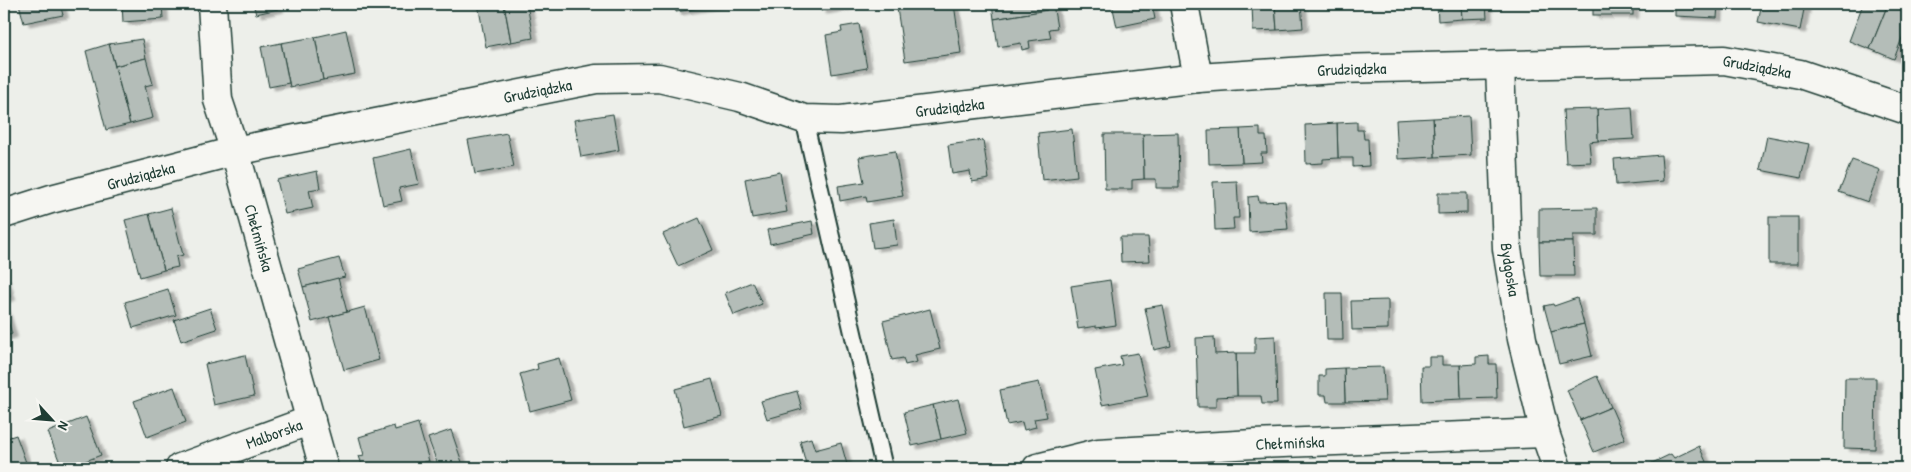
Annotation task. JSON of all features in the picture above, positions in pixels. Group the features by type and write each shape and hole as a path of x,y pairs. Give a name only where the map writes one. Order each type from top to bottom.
{"street":[{"name":"Chełmińska","path":"212,4 218,100 235,152 324,468"},
{"path":"1184,4 1198,78"},
{"name":"Grudziądzka","path":"4,214 51,199 235,152 596,80 659,78 740,97 804,119 841,120 1198,78 1335,69 1724,60 1800,74 1907,110"},
{"name":"Bydgoska","path":"1500,66 1507,249 1522,339 1545,433 1557,468"},
{"name":"Malborska","path":"180,468 311,420"},
{"name":"Chełmińska","path":"1037,468 1098,453 1254,444 1545,433"}],"lane":[{"path":"804,119 884,468"}],"building":[{"path":"19,4 60,4 63,15 24,23"},
{"path":"122,4 162,4 163,19 123,22"},
{"path":"253,4 277,4 278,9 256,14"},
{"path":"478,4 504,4 511,42 486,47"},
{"path":"504,4 527,4 533,38 511,42"},
{"path":"675,4 699,4 700,8 676,12"},
{"path":"699,4 724,4 700,8"},
{"path":"820,4 850,4 850,6 821,11"},
{"path":"928,4 954,4 961,53 905,61 897,8"},
{"path":"992,4 1045,4 1047,10 994,19"},
{"path":"1045,4 1053,4 1057,28 1049,29 1051,38 1029,41 1030,48 1022,50 1021,43 998,47 994,19 1047,10"},
{"path":"1112,4 1152,4 1155,19 1117,27"},
{"path":"1252,4 1275,4 1277,30 1253,31"},
{"path":"1275,4 1301,4 1303,28 1277,30"},
{"path":"1437,4 1461,4 1462,19 1438,21"},
{"path":"1461,4 1486,4 1487,18 1462,19"},
{"path":"1593,4 1633,4 1633,15 1593,15"},
{"path":"1675,4 1718,4 1717,18 1675,16"},
{"path":"1762,4 1805,4 1800,30 1758,22"},
{"path":"1863,4 1888,4 1870,49 1849,41"},
{"path":"1888,4 1907,4 1907,25 1894,59 1870,49"},
{"path":"859,24 867,68 832,74 826,35 842,32 841,27"},
{"path":"346,30 355,74 323,80 315,37"},
{"path":"315,37 323,80 290,87 281,43"},
{"path":"142,39 146,58 115,66 109,44"},
{"path":"281,43 289,83 269,87 261,47"},
{"path":"109,44 130,124 106,130 86,51"},
{"path":"146,58 153,84 145,86 153,118 130,124 115,66"},
{"path":"1632,107 1634,139 1598,141 1597,109"},
{"path":"1597,109 1598,141 1589,142 1591,162 1566,163 1563,110"},
{"path":"613,114 619,150 581,157 574,120"},
{"path":"1469,116 1471,155 1435,157 1433,118"},
{"path":"1433,118 1435,157 1398,159 1396,120"},
{"path":"1357,122 1357,130 1363,130 1364,139 1368,139 1369,166 1353,167 1353,158 1338,158 1337,123"},
{"path":"1337,123 1338,158 1323,159 1323,163 1306,164 1305,125"},
{"path":"1260,128 1260,136 1266,136 1267,153 1261,153 1262,162 1242,163 1240,129"},
{"path":"1072,129 1077,176 1042,180 1038,133"},
{"path":"1240,129 1242,163 1209,164 1208,130"},
{"path":"507,133 514,167 475,174 468,140"},
{"path":"1178,133 1179,188 1156,188 1156,179 1144,179 1143,134"},
{"path":"1104,134 1143,134 1144,179 1132,180 1132,189 1105,189"},
{"path":"1767,136 1809,144 1801,178 1760,170"},
{"path":"983,140 989,179 972,182 970,171 952,174 948,145"},
{"path":"411,149 419,184 399,188 402,201 383,205 373,158"},
{"path":"895,151 903,196 867,202 866,196 840,201 838,186 864,182 859,157"},
{"path":"1661,155 1663,181 1616,185 1614,159"},
{"path":"1852,160 1880,170 1868,202 1839,192"},
{"path":"317,171 320,188 309,190 313,208 285,214 277,180"},
{"path":"780,172 787,212 752,218 745,179"},
{"path":"1237,181 1239,218 1233,218 1234,229 1215,230 1213,182"},
{"path":"1438,193 1467,193 1467,213 1438,214"},
{"path":"1258,196 1259,202 1285,201 1288,229 1249,232 1248,197"},
{"path":"171,208 183,255 176,257 178,267 164,270 149,214"},
{"path":"1597,208 1597,235 1573,235 1573,242 1539,242 1539,209"},
{"path":"149,214 164,270 140,277 125,220"},
{"path":"1769,217 1798,217 1798,264 1769,264"},
{"path":"699,218 713,250 678,266 663,234"},
{"path":"894,219 897,245 873,248 869,223"},
{"path":"812,221 814,234 770,244 767,230"},
{"path":"1120,237 1148,237 1150,261 1121,262"},
{"path":"1539,242 1573,242 1574,276 1540,276"},
{"path":"339,258 345,277 303,287 298,269"},
{"path":"1907,258 1907,279 1900,276"},
{"path":"4,277 10,297 4,299"},
{"path":"338,278 347,312 312,322 303,287"},
{"path":"1110,280 1116,325 1078,329 1071,286"},
{"path":"752,282 762,304 734,315 725,293"},
{"path":"168,289 176,315 133,328 125,302"},
{"path":"1326,293 1342,293 1343,340 1327,340"},
{"path":"1577,298 1584,324 1551,332 1544,306 1553,304 1554,306"},
{"path":"1388,300 1388,329 1352,330 1351,301"},
{"path":"1163,305 1171,346 1154,350 1145,308"},
{"path":"365,307 379,360 344,370 329,317"},
{"path":"4,308 12,334 4,337"},
{"path":"210,308 217,329 181,341 174,320"},
{"path":"930,309 940,349 915,355 917,362 905,365 903,358 892,360 883,321"},
{"path":"1584,324 1592,356 1559,364 1551,332"},
{"path":"1275,336 1277,404 1262,404 1261,396 1237,396 1236,353 1255,353 1255,337"},
{"path":"1214,337 1215,354 1236,353 1237,396 1216,397 1216,407 1198,407 1196,338"},
{"path":"1138,353 1148,396 1102,405 1095,370 1122,365 1120,356"},
{"path":"245,355 254,396 214,405 205,364"},
{"path":"1489,356 1489,364 1496,364 1497,398 1461,399 1460,365 1476,364 1476,357"},
{"path":"1429,357 1442,357 1442,365 1460,365 1461,399 1422,401 1421,366 1429,366"},
{"path":"559,358 571,400 530,411 520,374 538,369 537,364"},
{"path":"1383,367 1385,401 1345,402 1344,368"},
{"path":"1344,368 1345,402 1327,402 1326,395 1319,395 1319,376 1325,376 1325,369"},
{"path":"1597,376 1611,407 1580,420 1567,390"},
{"path":"1845,378 1876,378 1875,449 1844,448"},
{"path":"1906,378 1907,410 1905,410"},
{"path":"712,379 722,416 684,426 675,389"},
{"path":"1039,382 1047,417 1034,419 1036,427 1024,430 1022,422 1007,425 1000,390"},
{"path":"174,387 186,422 147,437 134,401"},
{"path":"797,391 802,409 767,419 761,401"},
{"path":"958,399 967,433 941,439 933,405"},
{"path":"933,405 941,439 912,446 904,412"},
{"path":"1611,407 1625,439 1594,452 1580,420"},
{"path":"86,417 101,455 68,468 62,468 48,432"},
{"path":"418,423 429,461 402,468 363,468 359,456 364,455 359,437 394,426 395,430"},
{"path":"451,430 464,468 439,468 428,438"},
{"path":"16,435 28,468 4,468 4,439"},
{"path":"811,438 815,450 841,443 848,468 807,468 800,441"},
{"path":"1699,446 1707,464 1698,468 1650,468 1648,465 1671,454 1674,458"},
{"path":"429,461 431,468 402,468"},
{"path":"1635,463 1638,468 1625,468"}]}
